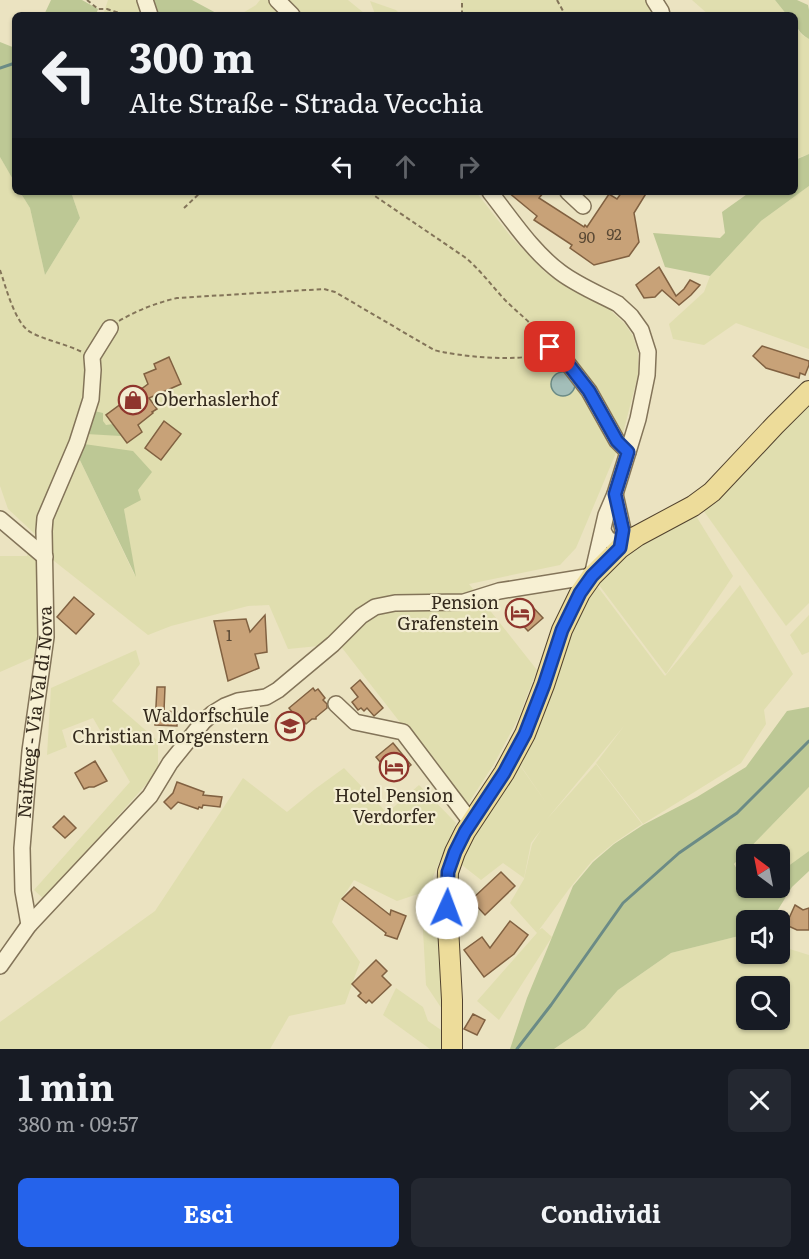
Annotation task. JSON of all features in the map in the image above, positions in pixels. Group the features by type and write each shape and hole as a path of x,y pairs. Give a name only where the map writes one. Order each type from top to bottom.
{"main road":[{"path":"452,1049 447,908 448,872 455,852 471,822 504,773 525,734 562,630 580,593 592,576 620,548 637,536 693,506 712,492 809,391"}],"street":[{"path":"277,0 289,12"},
{"path":"0,966 29,925 150,796 170,763 202,722 225,706 238,701 266,697 278,690 333,644 361,616 375,607 394,603 464,602 499,591 592,576 606,515 616,501 638,419 648,375 648,352 641,330 631,316 618,304 562,274 548,262 532,246 492,195"},
{"path":"571,195 584,206"},
{"path":"92,357 110,328"},
{"path":"546,349 565,360 589,391 617,441 628,452"},
{"name":"Naifweg - Via Val di Nova","path":"29,925 23,891 22,848 30,751 46,637 45,518 77,443 91,399 92,357"},
{"path":"616,501 626,520 638,525 655,526"},
{"path":"616,501 623,530 620,548"},
{"path":"0,519 45,557"},
{"path":"603,531 620,548"},
{"path":"336,704 355,722 403,732 471,822"}],"path":[{"path":"87,0 98,9 116,12"},
{"path":"184,208 198,195"},
{"path":"110,328 158,302 177,298 324,289 335,292 434,350 446,353 522,358 536,355 546,349 537,330 507,302 479,269 373,195"},
{"path":"0,270 20,322 30,332 92,357"}],"shaded area":[{"path":"108,0 139,0 143,12 104,12"},
{"path":"260,0 348,0 363,12 244,12"},
{"path":"461,0 654,0 660,12 461,12"},
{"path":"692,0 775,0 785,12 706,12"},
{"path":"370,1 398,12 374,12"},
{"path":"798,30 809,39 809,154 798,158"},
{"path":"0,157 12,178 12,195 22,195 30,208 45,275 80,218 72,195 478,195 512,238 546,273 609,309 625,324 633,336 638,353 638,375 621,441 576,548 560,565 469,584 537,670 518,719 494,764 466,807 339,644 288,649 269,605 248,606 171,626 148,635 49,557 34,657 0,672 0,556 27,556 35,534 8,509 0,486","holes":["77,454 124,509 134,574"]},
{"path":"809,186 809,349 736,323 704,345 673,339 669,324 704,292 710,276 761,221"},
{"path":"809,404 809,603 786,626 703,510"},
{"path":"696,516 733,576 666,674 590,573"},
{"path":"589,575 665,676 740,585 793,674 764,710 766,724 741,763 643,824 596,763 624,726 547,819 596,764 642,824 592,861 539,930 542,928 552,937 499,1020 477,1001 537,933 510,903 524,879 532,844 541,830 531,843 524,878 503,863 481,880 453,858 514,757 547,804 514,756"},
{"path":"809,615 809,652 802,655 790,635"},
{"path":"136,650 140,664 112,701 158,741 158,771 44,899 34,890 130,782 93,718 62,730 67,747 47,755 51,688"},
{"path":"344,768 387,813 419,785 456,823 433,877 446,1015 426,985 421,893 397,901 354,880 339,903 332,922 360,962 345,1004 289,1016 270,1049 0,1049 0,1022 155,911 243,778 287,812"},
{"path":"809,787 809,851 790,865 790,844 753,844"},
{"path":"736,937 736,964 790,964 790,949 809,955 809,1049 554,1049 585,1028 618,990 671,953"},
{"path":"396,988 423,1007 428,1021 444,1032 443,1049 430,1049 383,1015"}],"green space":[{"path":"51,0 82,0 98,9 97,12 45,12"},
{"path":"150,0 192,0 214,12 150,12"},
{"path":"775,0 797,0 808,5 809,39 798,29 798,12 785,12"},
{"path":"0,42 12,47 12,178 0,157"},
{"path":"809,154 809,186 798,194 798,159"},
{"path":"22,195 72,195 80,218 45,275 30,208"},
{"path":"746,195 797,195 761,221 710,276 665,267 653,233 720,238 725,233 722,212"},
{"path":"94,411 103,413 103,421 106,425 113,424 121,436 86,434"},
{"path":"77,443 133,451 152,472 138,490 141,500 124,509 136,577 77,454"},
{"path":"809,707 809,787 753,844 736,844 734,864 736,898 785,898 778,910 736,910 736,937 671,953 618,990 585,1028 554,1049 510,1049 527,998 573,886 593,862 614,844 746,767 787,711"},
{"path":"809,851 809,871 790,890 790,865"}],"water":[{"path":"563,372 568,373 574,379 574,389 568,395 563,396 558,395 552,389 551,384 552,379 558,373"}],"building":[{"path":"512,195 542,195 539,198 587,227 608,195 617,199 620,195 645,195 634,213 639,242 629,256 594,265 570,248 572,245 534,220 537,216"},
{"path":"659,267 676,296 690,280 700,285 679,305 662,290 655,297 644,298 636,285"},
{"path":"762,346 809,361 805,375 800,373 799,378 766,368 753,356"},
{"path":"169,357 181,384 149,398 157,409 138,425 142,432 127,443 106,415 148,384 144,374 156,369 154,364"},
{"path":"164,421 181,434 161,460 145,448"},
{"path":"74,597 94,614 76,634 57,617"},
{"path":"527,601 543,618 528,631 511,613"},
{"path":"265,615 267,652 255,654 259,668 228,681 214,621 246,619 250,632"},
{"path":"360,680 383,708 374,716 367,708 364,711 361,708 358,710 352,702 358,697 351,688"},
{"path":"157,687 165,687 164,711 177,712 177,726 155,725"},
{"path":"313,688 315,691 318,689 325,698 323,700 327,708 316,719 306,724 302,719 300,721 289,708"},
{"path":"393,743 411,765 394,779 376,757"},
{"path":"95,761 107,781 84,789 75,773"},
{"path":"177,782 204,792 203,795 222,797 220,807 203,805 198,809 178,802 171,809 164,802 173,793"},
{"path":"64,816 76,828 65,838 53,827"},
{"path":"501,872 515,886 485,915 471,900"},
{"path":"354,887 390,915 391,910 406,916 397,939 385,935 386,933 342,899"},
{"path":"795,905 803,910 809,908 809,930 797,930 790,927 790,916"},
{"path":"510,921 528,935 514,954 484,977 464,950 482,937 490,948"},
{"path":"376,960 387,971 382,976 391,985 372,1003 369,1000 366,1003 358,996 361,993 352,984"},
{"path":"473,1014 485,1020 477,1035 464,1029"}],"waterway":[{"path":"0,68 12,64"},
{"path":"517,1049 623,903 679,853 737,813 809,741"}],"place":[{"name":"Oberhaslerhof","path":"133,400"},
{"name":"Pension Grafenstein","path":"520,613"},
{"name":"Waldorfschule Christian Morgenstern","path":"290,726"},
{"name":"Hotel Pension Verdorfer","path":"394,767"}],"route":[{"path":"447,908 448,872 455,852 465,832 504,773 525,734 562,630 580,593 592,576 620,548 623,530 615,494 628,452 617,441 589,391 565,360 550,347"}]}
